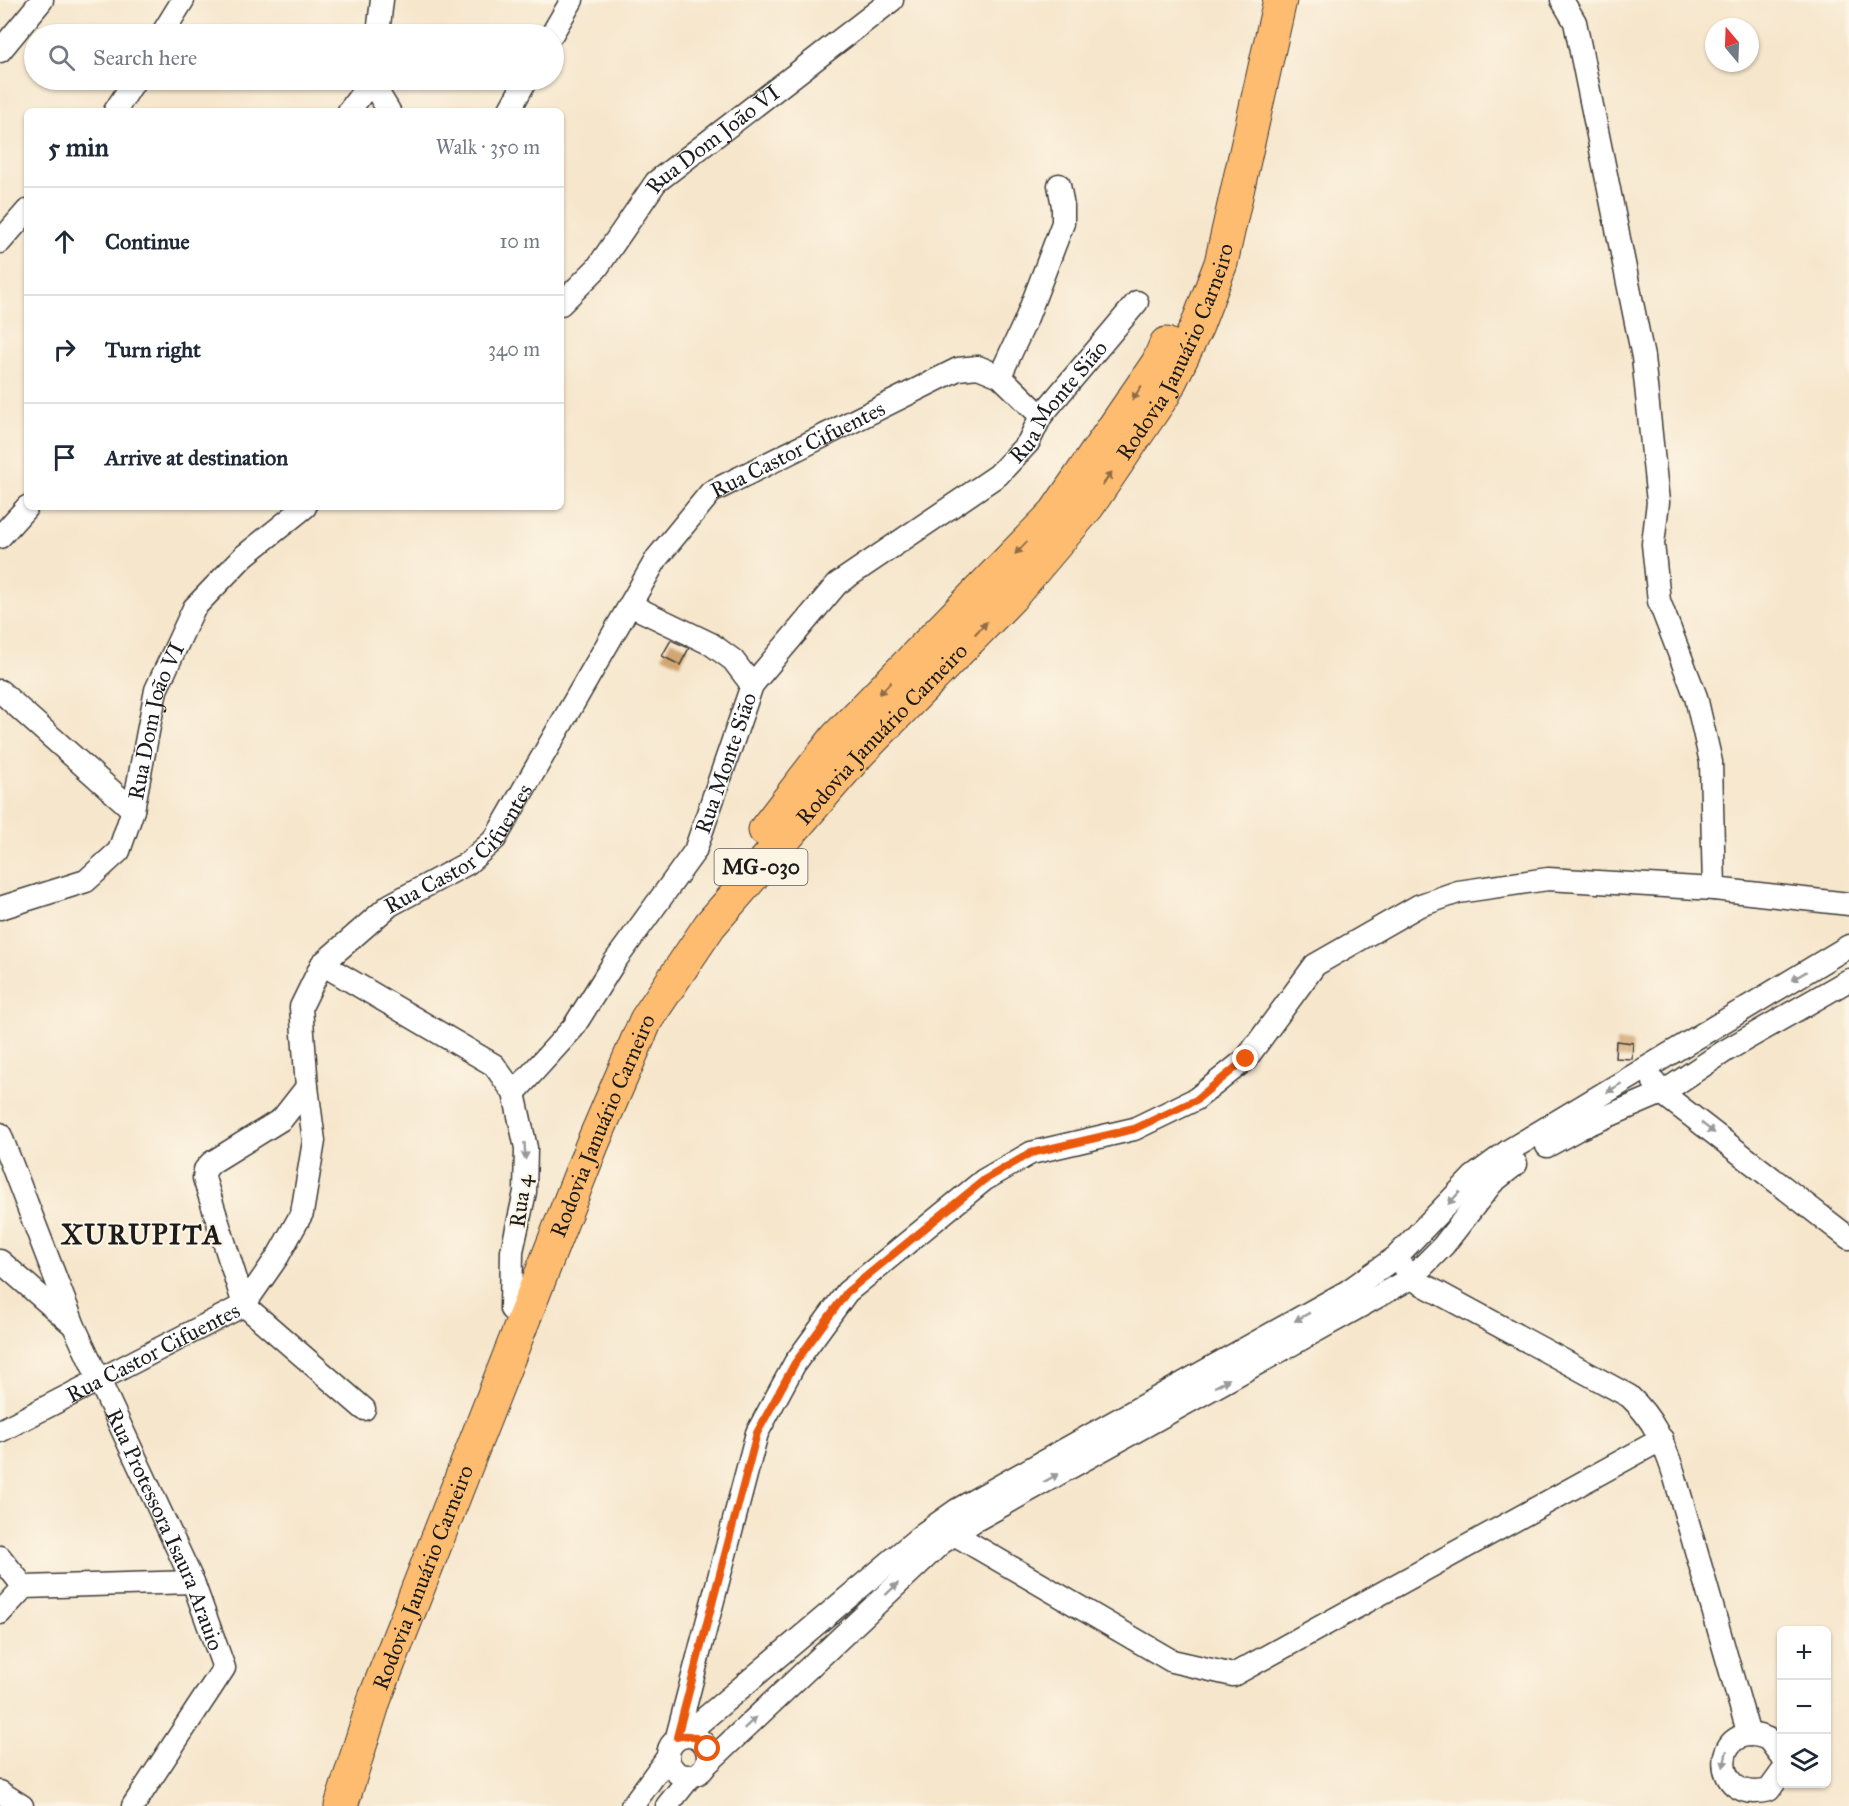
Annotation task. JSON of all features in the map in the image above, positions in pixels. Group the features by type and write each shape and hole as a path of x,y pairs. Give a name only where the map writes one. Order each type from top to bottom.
{"highway":[{"name":"Rodovia Januário Carneiro","path":"323,1806 369,1670 631,1004 836,738 1055,513 1158,363 1196,277 1265,0"},
{"name":"Rodovia Januário Carneiro","path":"341,1806 375,1698 592,1146 646,1020 710,925 859,753 1011,597 1088,506 1164,394 1197,326 1221,263 1280,0"}],"street":[{"path":"0,51 42,0"},
{"path":"168,24 183,0"},
{"path":"379,24 382,0"},
{"path":"558,24 572,0"},
{"name":"Rua Dom João VI","path":"564,301 597,268 656,182 892,0"},
{"path":"1562,0 1575,22 1643,357 1657,492 1653,544 1659,601 1696,697 1711,762 1714,889"},
{"path":"118,108 129,90"},
{"path":"351,108 365,90"},
{"path":"377,90 387,108"},
{"path":"512,108 521,90"},
{"path":"1000,376 1026,320 1063,223 1059,185"},
{"path":"0,242 24,214"},
{"name":"Rua Monte Sião","path":"514,1093 573,1028 615,961 695,851 752,685 837,584 998,475 1028,443 1041,416 1137,302"},
{"name":"Rua Castor Cifuentes","path":"0,1431 244,1305 278,1256 302,1213 315,1141 307,1087 301,1007 322,964 390,905 468,863 495,839 657,558 711,492 958,369 978,367 1000,376 1041,416"},
{"path":"0,537 24,510"},
{"name":"Rua Dom João VI","path":"0,908 86,881 119,851 133,810 156,690 194,608 244,556 301,510"},
{"path":"630,605 711,644 733,660 752,685"},
{"path":"0,691 133,810"},
{"path":"681,1736 757,1433 795,1363 847,1292 984,1180 1031,1153 1134,1129 1196,1100 1246,1059 1315,966 1418,906 1458,892 1548,879 1714,889 1849,904"},
{"path":"667,1806 690,1777 701,1772 940,1544 950,1526 1088,1435 1348,1291 1396,1257 1474,1176 1508,1151 1849,946"},
{"path":"322,964 494,1065 514,1093"},
{"path":"632,1806 667,1758 669,1746 923,1534 950,1526 1411,1278 1443,1246 1492,1183 1518,1162 1580,1128 1662,1093 1725,1051 1849,980"},
{"path":"1644,1069 1662,1093 1849,1238"},
{"path":"307,1087 282,1119 206,1170 204,1178 244,1305 364,1409"},
{"name":"Rua 4","path":"511,1309 512,1251 525,1192 526,1148 514,1093"},
{"name":"Rua Protessora Isaura Arauio","path":"0,1134 74,1326 193,1582 224,1668 133,1806"},
{"path":"1396,1257 1411,1278 1629,1396 1645,1410 1662,1438 1749,1735"},
{"path":"0,1261 74,1326"},
{"path":"950,1526 1172,1661 1233,1675 1662,1438"},
{"path":"0,1557 24,1587"},
{"path":"0,1613 24,1587 193,1582"},
{"path":"1777,1748 1768,1739 1749,1735 1732,1744 1723,1760 1726,1779 1740,1792 1759,1794 1777,1781"},
{"path":"681,1736 699,1738 708,1749 708,1763"},
{"path":"667,1758 675,1772 690,1777"},
{"path":"0,1792 22,1806"}],"building":[{"path":"671,640 689,648 680,665 662,656"},
{"path":"1616,1041 1633,1043 1632,1059 1615,1058"}],"district":[{"name":"XURUPITA","path":"142,1234"}],"route":[{"path":"708,1749 699,1738 685,1735 677,1737 757,1433 795,1363 847,1292 984,1180 1031,1153 1134,1129 1196,1100 1246,1059"}]}
